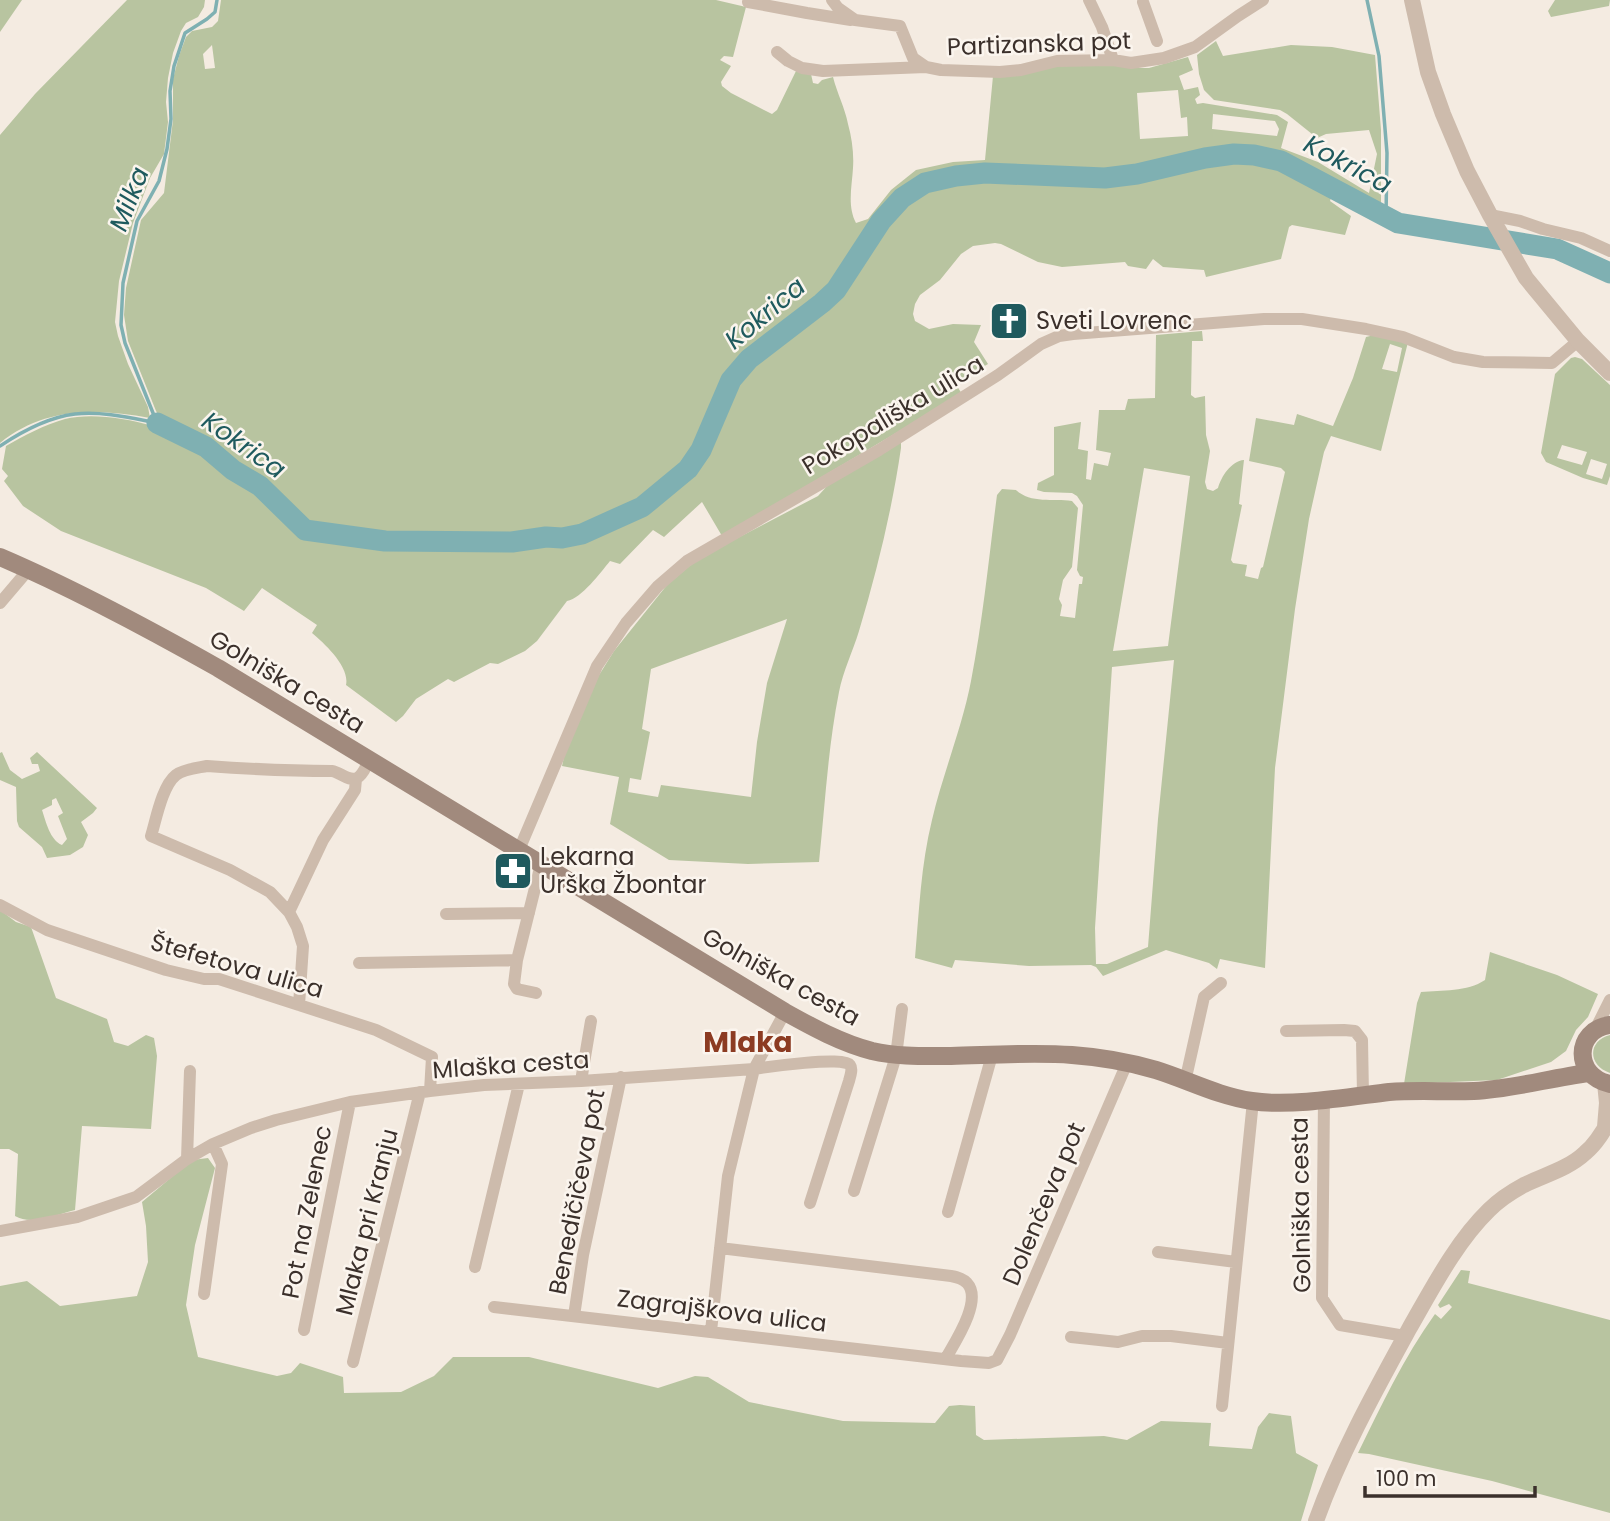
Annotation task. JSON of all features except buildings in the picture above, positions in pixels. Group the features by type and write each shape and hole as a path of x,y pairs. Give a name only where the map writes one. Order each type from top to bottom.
{"main road":[{"name":"Golniška cesta","path":"0,557 138,624 195,656 785,1012 841,1041 896,1056 1024,1053 1074,1055 1156,1070 1185,1082 1252,1101 1300,1101 1400,1091 1474,1091 1509,1088 1541,1080"},
{"path":"1602,1028 1588,1037 1583,1056 1589,1073 1607,1084"},
{"path":"1541,1080 1583,1056"},
{"path":"1541,1080 1589,1073"}],"street":[{"path":"832,0 855,20"},
{"path":"1089,0 1113,60"},
{"name":"Partizanska pot","path":"855,20 900,26 914,58 926,67 1000,72 1057,61 1113,60 1131,63 1164,58 1195,47 1263,0"},
{"path":"1412,0 1428,72 1443,114 1467,171 1490,215 1532,286 1578,341 1610,373"},
{"path":"1144,1 1157,41"},
{"path":"748,2 855,20"},
{"path":"777,52 802,68 823,71 926,67"},
{"path":"1490,215 1581,238 1610,251"},
{"name":"Pokopališka ulica","path":"519,850 597,666 626,623 658,586 687,561 879,450 998,375 1041,344 1059,336 1073,334 1290,319 1366,328 1403,337 1454,357 1483,362 1552,363 1578,341"},
{"path":"0,603 29,569"},
{"path":"289,912 323,840 355,790 356,779 369,761"},
{"path":"299,1005 303,946 289,912 270,891 230,870 151,836 163,794 175,776 189,769 207,766 337,771 356,779"},
{"path":"536,993 517,989 514,984 517,960 541,864"},
{"name":"Štefetova ulica","path":"0,905 47,930 166,970 204,979 219,979 376,1030 432,1057 425,1092"},
{"path":"446,914 529,913"},
{"path":"359,963 517,960"},
{"path":"1185,1082 1204,997 1221,983"},
{"path":"1602,1028 1610,1000"},
{"path":"854,1191 896,1056 902,1009"},
{"path":"711,1331 728,1176 754,1069 785,1012"},
{"path":"581,1081 591,1021"},
{"path":"1286,1031 1355,1031 1362,1040 1363,1095"},
{"path":"948,1212 992,1055"},
{"name":"Golniška cesta","path":"754,1069 834,1061 844,1061 850,1065 849,1081 810,1203"},
{"name":"Dolenčeva pot","path":"997,1360 1127,1063"},
{"name":"Mlaška cesta","path":"0,1231 77,1217 136,1197 187,1159 213,1144 264,1124 350,1102 484,1086 754,1069"},
{"path":"187,1159 190,1071"},
{"name":"Benedičičeva pot","path":"574,1316 583,1255 621,1077"},
{"path":"475,1267 519,1084"},
{"path":"1316,1521 1371,1397 1466,1235 1508,1194 1525,1184 1550,1175 1584,1155 1607,1124 1607,1084"},
{"name":"Mlaka pri Kranju","path":"354,1362 425,1092"},
{"name":"Golniška cesta","path":"1324,1099 1322,1298 1340,1325 1405,1336"},
{"path":"1222,1406 1252,1101"},
{"name":"Pot na Zelenec","path":"304,1330 350,1102"},
{"path":"204,1294 222,1164 213,1144"},
{"path":"720,1248 961,1279 971,1289 971,1309 946,1358"},
{"path":"1158,1252 1236,1262"},
{"name":"Zagrajškova ulica","path":"494,1307 989,1363 997,1360"},
{"path":"1071,1337 1118,1342 1142,1336 1171,1336 1228,1343"}],"green space":[{"path":"0,0 22,0 0,32"},
{"path":"127,0 205,0 198,17 186,23 181,31 173,53 168,78 168,122 164,154 150,178 133,223 119,281 115,322 118,336 148,407 150,418 110,413 72,413 35,422 0,443 0,135 35,94"},
{"path":"221,0 716,0 746,7 733,57 724,56 720,60 731,66 721,82 722,86 772,114 777,110 796,71 811,74 813,83 818,84 833,77 852,140 851,203 856,223 868,219 891,190 916,170 953,162 985,160 993,76 1055,66 1109,64 1149,68 1188,57 1193,70 1179,76 1184,90 1198,87 1200,95 1195,99 1197,104 1277,115 1288,122 1281,148 1318,162 1369,193 1377,154 1369,130 1326,134 1317,138 1280,110 1214,100 1204,90 1199,74 1197,55 1216,41 1223,56 1291,45 1332,47 1375,55 1381,130 1381,208 1297,163 1267,154 1235,149 1204,152 1126,171 962,170 923,181 904,192 881,216 836,286 825,298 785,323 784,330 728,376 698,449 663,479 647,497 630,509 579,533 495,538 492,541 513,547 550,540 575,540 649,510 668,497 703,456 716,417 749,361 838,292 887,221 904,202 922,190 958,179 993,177 1105,184 1141,179 1200,162 1257,160 1305,177 1331,198 1330,201 1351,216 1345,235 1292,225 1289,227 1281,259 1206,277 1204,270 1163,267 1153,259 1146,269 1128,266 1125,262 1062,267 1038,262 1001,244 973,246 961,254 940,280 920,295 913,314 915,321 929,329 953,324 981,325 974,342 988,364 955,383 962,394 722,536 702,502 664,537 653,530 620,564 610,561 585,590 567,601 537,641 525,651 498,664 490,663 454,682 448,679 416,699 396,722 346,685 340,664 312,633 317,625 262,588 244,611 206,588 61,531 23,506 4,481 8,476 2,469 6,446 50,424 81,417 118,418 157,427 192,442 227,467 232,467 203,440 162,420 128,341 124,315 126,288 141,220 164,193 173,120 173,79 179,56 186,37 192,31 212,27 218,21","holes":["212,45 215,68 205,69 203,54","1178,90 1181,118 1187,117 1188,136 1140,139 1137,93","1213,114 1275,121 1279,129 1277,136 1212,129"]},
{"path":"1555,0 1610,0 1609,6 1551,17 1548,11"},
{"path":"1202,331 1203,341 1192,341 1191,395 1195,398 1205,396 1206,435 1210,451 1205,482 1207,489 1213,491 1218,488 1231,466 1244,460 1239,504 1242,505 1231,560 1233,563 1247,565 1245,576 1258,579 1285,472 1281,468 1249,461 1256,418 1294,425 1297,414 1333,426 1366,337 1374,335 1408,342 1381,451 1331,436 1324,452 1309,519 1295,609 1275,768 1265,968 1220,959 1217,969 1209,963 1166,950 1103,976 1091,965 1029,966 955,960 952,968 915,958 928,837 971,681 997,495 1002,489 1016,490 1035,499 1072,501 1078,508 1072,567 1063,580 1059,599 1062,605 1060,616 1075,618 1079,584 1082,584 1083,577 1077,570 1083,505 1072,493 1037,490 1038,483 1054,475 1054,427 1081,422 1078,449 1088,451 1086,479 1091,480 1094,463 1108,466 1111,453 1096,450 1099,410 1125,410 1128,399 1155,398 1156,335","holes":["1390,344 1402,348 1397,372 1382,369","1144,468 1190,476 1168,646 1113,651","1174,660 1148,947 1107,964 1096,964 1095,928 1112,667"]},
{"path":"1571,358 1582,359 1610,385 1610,476 1607,485 1546,462 1541,453 1555,374","holes":["1562,445 1587,452 1582,465 1557,458","1591,459 1607,464 1602,479 1586,474"]},
{"path":"901,442 878,563 839,692 829,755 819,862 748,864 669,860 610,824 619,777 562,766 596,680 614,651 667,585 699,558 818,496 828,485","holes":["787,619 767,683 751,797 661,785 658,797 628,792 630,778 641,780 650,732 642,729 651,669"]},
{"path":"2,752 10,770 22,779 40,771 38,764 32,764 30,758 37,752 97,808 81,822 88,835 83,847 70,855 47,858 42,847 19,827 16,787 0,780","holes":["56,798 63,813 58,816 67,839 62,845 51,835 42,810 52,805 52,800"]},
{"path":"0,910 16,922 31,927 56,998 107,1019 114,1042 128,1046 146,1035 154,1038 157,1056 151,1129 82,1126 75,1210 37,1220 15,1216 18,1154 9,1149 0,1149"},
{"path":"1490,952 1557,975 1598,994 1588,1017 1576,1030 1566,1051 1551,1062 1497,1080 1404,1084 1421,992 1462,989 1485,980"},
{"path":"1610,1035 1610,1073 1597,1065 1593,1054 1597,1042"},
{"path":"208,1158 215,1168 195,1245 186,1305 198,1357 277,1376 291,1373 300,1363 343,1377 344,1393 401,1392 434,1376 453,1357 529,1357 658,1388 695,1376 708,1377 749,1402 843,1421 935,1423 949,1406 975,1406 976,1435 984,1440 1104,1436 1127,1440 1161,1421 1211,1423 1209,1446 1252,1449 1258,1427 1269,1413 1291,1416 1296,1453 1318,1465 1301,1521 0,1521 0,1286 27,1281 60,1306 137,1296 148,1262 142,1202 192,1160"},
{"path":"1461,1270 1470,1271 1468,1283 1610,1320 1610,1513 1492,1481 1358,1453 1413,1347 1435,1314 1441,1319 1452,1307 1449,1304 1440,1308 1438,1305"}],"waterway":[{"name":"Milka","path":"0,446 36,426 75,414 106,414 157,423 125,343 121,325 123,283 137,221 159,181 167,149 174,66 185,33 215,12 217,0"},
{"path":"1367,0 1379,56 1387,153 1386,217"},
{"name":"Kokrica","path":"157,423 206,447 233,470 260,486 305,530 385,541 512,542 582,534 642,507 688,469 701,450 731,380 749,359 836,290 881,221 902,198 925,183 985,173 1105,178 1137,174 1205,158 1234,154 1254,155 1281,161 1398,223 1557,249 1610,273"}],"place":[{"name":"Sveti Lovrenc","path":"1009,321"},
{"name":"Lekarna Urška Žbontar","path":"513,871"}],"district":[{"name":"Mlaka","path":"748,1042"}]}
